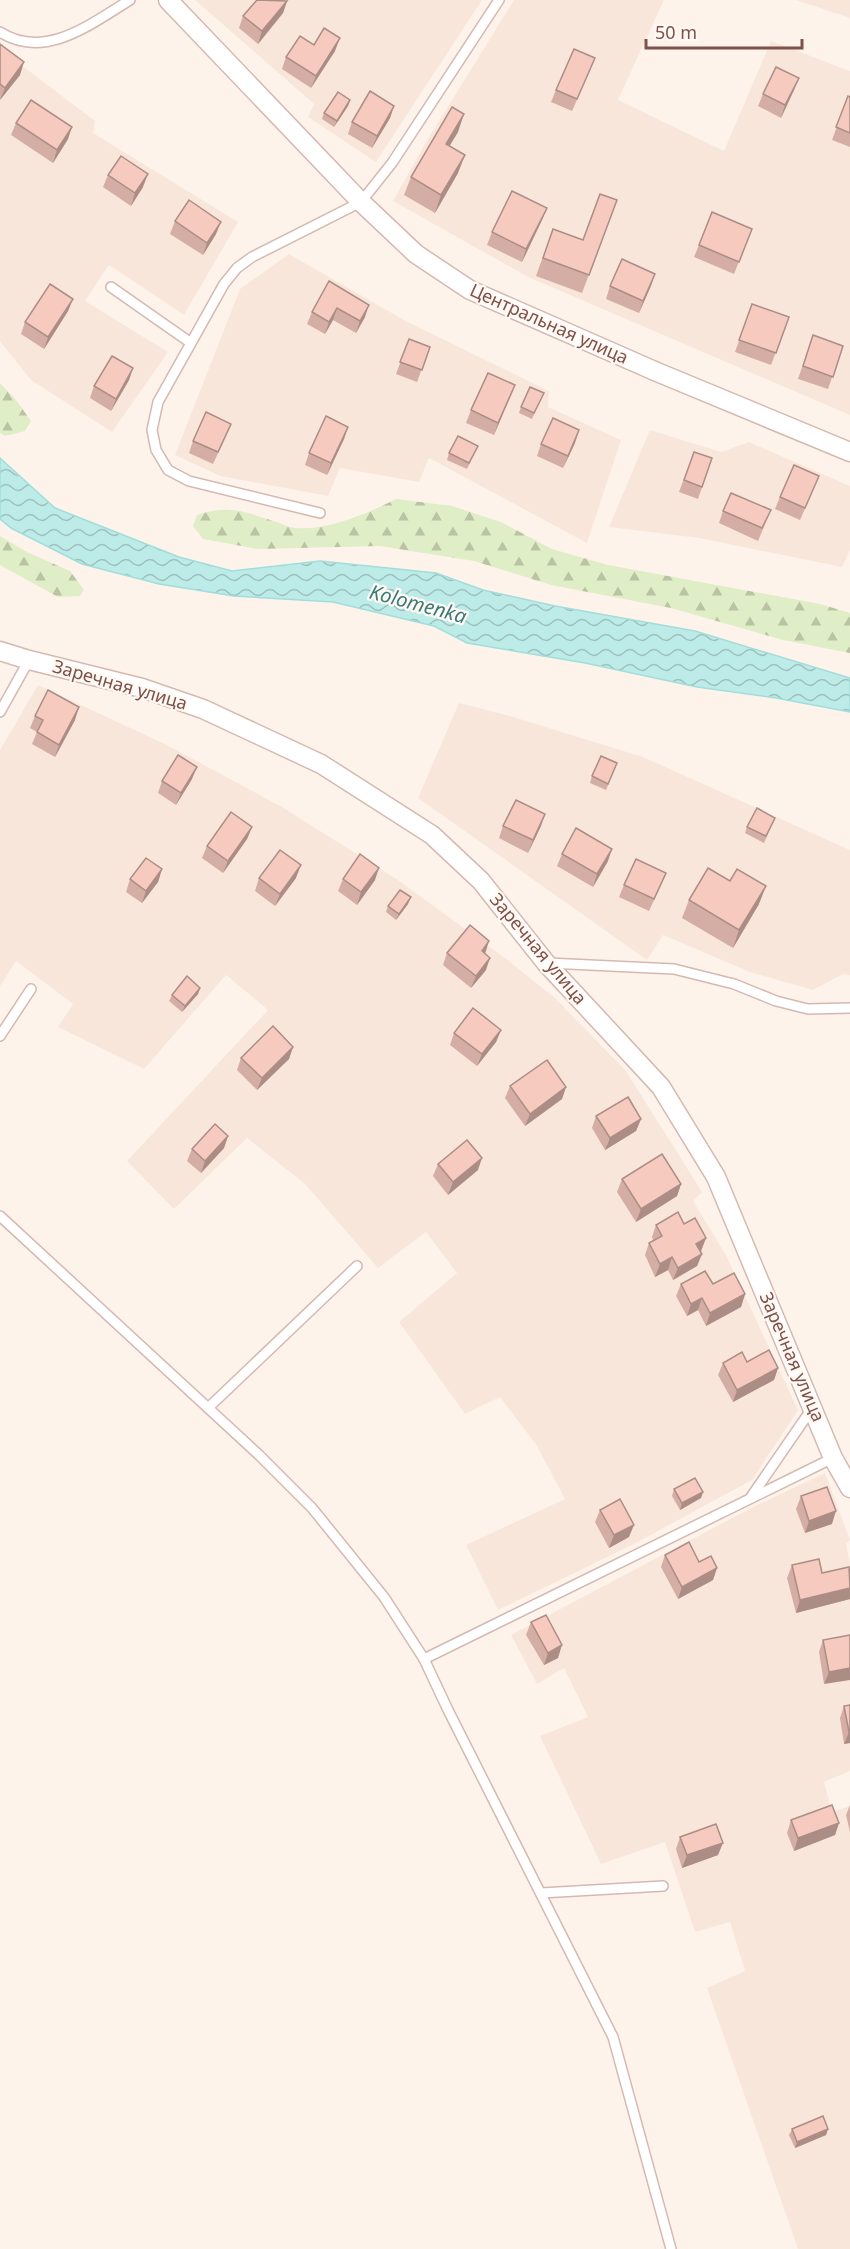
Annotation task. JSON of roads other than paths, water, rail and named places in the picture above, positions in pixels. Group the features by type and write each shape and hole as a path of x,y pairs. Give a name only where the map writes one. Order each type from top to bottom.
{"street":[{"name":"Центральная улица","path":"168,0 361,202 416,254 470,290 657,372 850,452"},
{"name":"Заречная улица","path":"0,651 142,688 203,709 321,764 432,835 481,881 546,963 661,1087 716,1177 833,1458 850,1488"}],"lane":[{"path":"0,32 30,42 56,41 87,26 130,0"},
{"path":"320,513 189,481 168,470 156,450 152,430 158,402 224,284 237,268 252,257 361,202 392,163 499,0"},
{"path":"111,287 191,343"},
{"path":"0,712 29,660"},
{"path":"546,963 674,969 734,984 776,1001 808,1009 850,1008"},
{"path":"0,1036 31,989"},
{"path":"0,1216 208,1408 312,1508 384,1597 424,1659 613,2037 671,2249"},
{"path":"208,1408 357,1266"},
{"path":"750,1499 813,1407"},
{"path":"424,1659 833,1458"},
{"path":"541,1893 663,1886"}],"water":[{"name":"Kolomenka","path":"0,458 55,508 179,557 232,571 320,561 436,573 483,590 555,606 695,631 850,678 850,712 776,698 697,687 585,663 467,643 434,626 333,602 234,596 159,584 82,564 11,528 0,519"}]}
